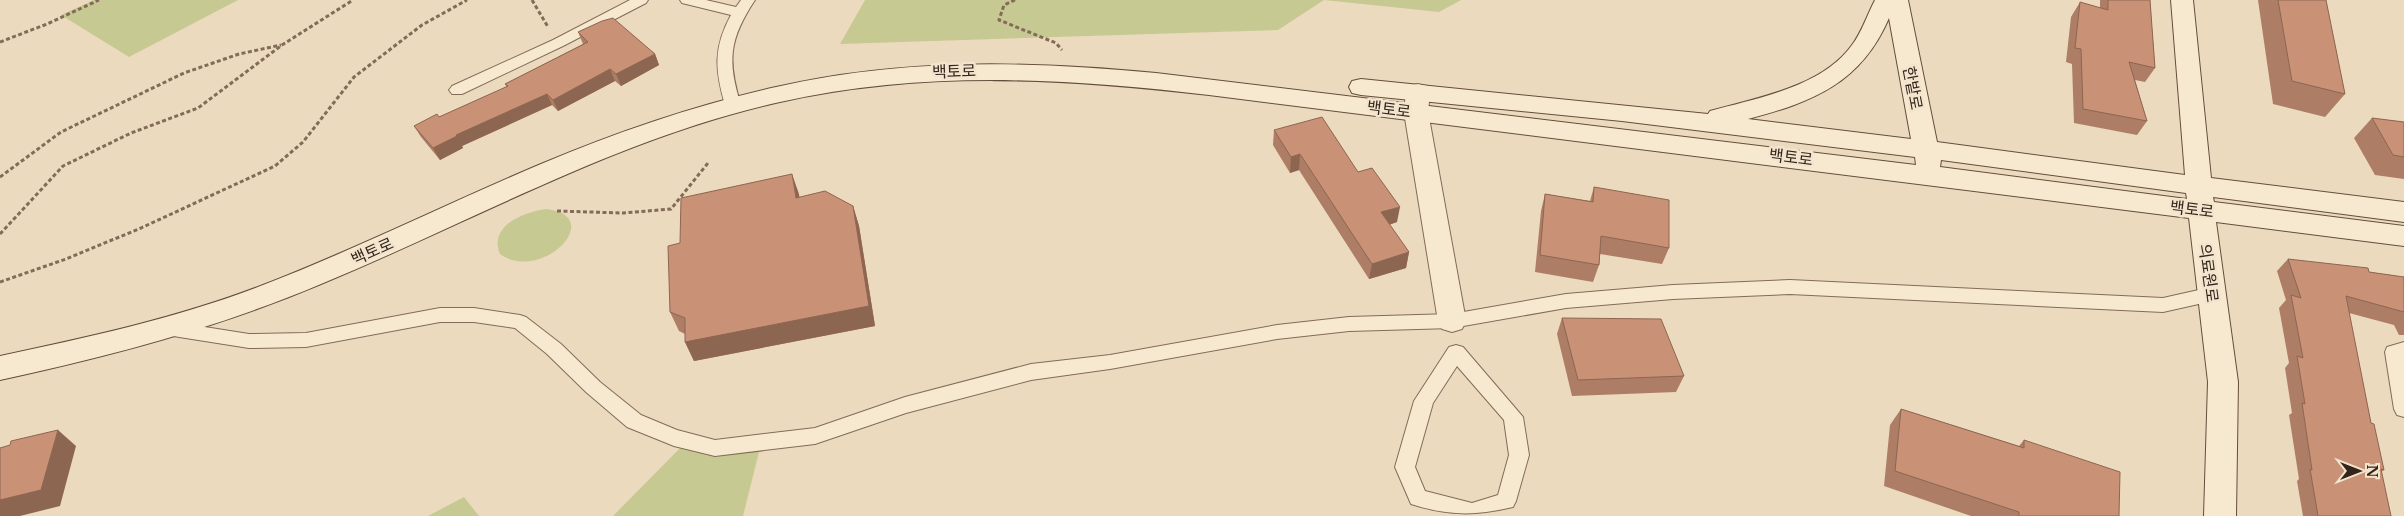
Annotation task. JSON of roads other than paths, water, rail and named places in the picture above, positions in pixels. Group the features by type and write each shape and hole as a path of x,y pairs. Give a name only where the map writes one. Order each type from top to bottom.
{"street":[{"path":"1655,117 1717,117 1746,112 1808,88 1842,69 1858,54 1886,0"},
{"name":"한밭로","path":"1897,0 1931,176"},
{"name":"의료원로","path":"2182,0 2199,198 2223,382 2220,516"},
{"name":"백토로","path":"0,368 173,329 272,293 366,254 589,154 643,134 733,105 844,82 908,73 999,69 1060,72 1418,102 1655,117 1926,149 2404,236"},
{"path":"1418,102 1452,321"},
{"name":"백토로","path":"1418,102 1695,144 1931,176 2199,198 2404,212"}],"lane":[{"path":"457,90 558,43 641,0"},
{"path":"688,0 744,6 730,27 724,42 727,86 733,105"},
{"path":"173,329 250,341 306,340 440,315 474,315 520,322 554,349 593,387 634,421 674,438 715,448 815,436 905,405 1031,372 1110,362 1278,332 1349,324 1452,321 1566,301 1673,292 1790,287 2163,305 2212,294"},
{"path":"2404,349 2394,352 2404,409"},
{"path":"1456,352 1513,416 1519,455 1506,501 1472,512 1418,498 1405,467 1424,401 1456,352"}]}
